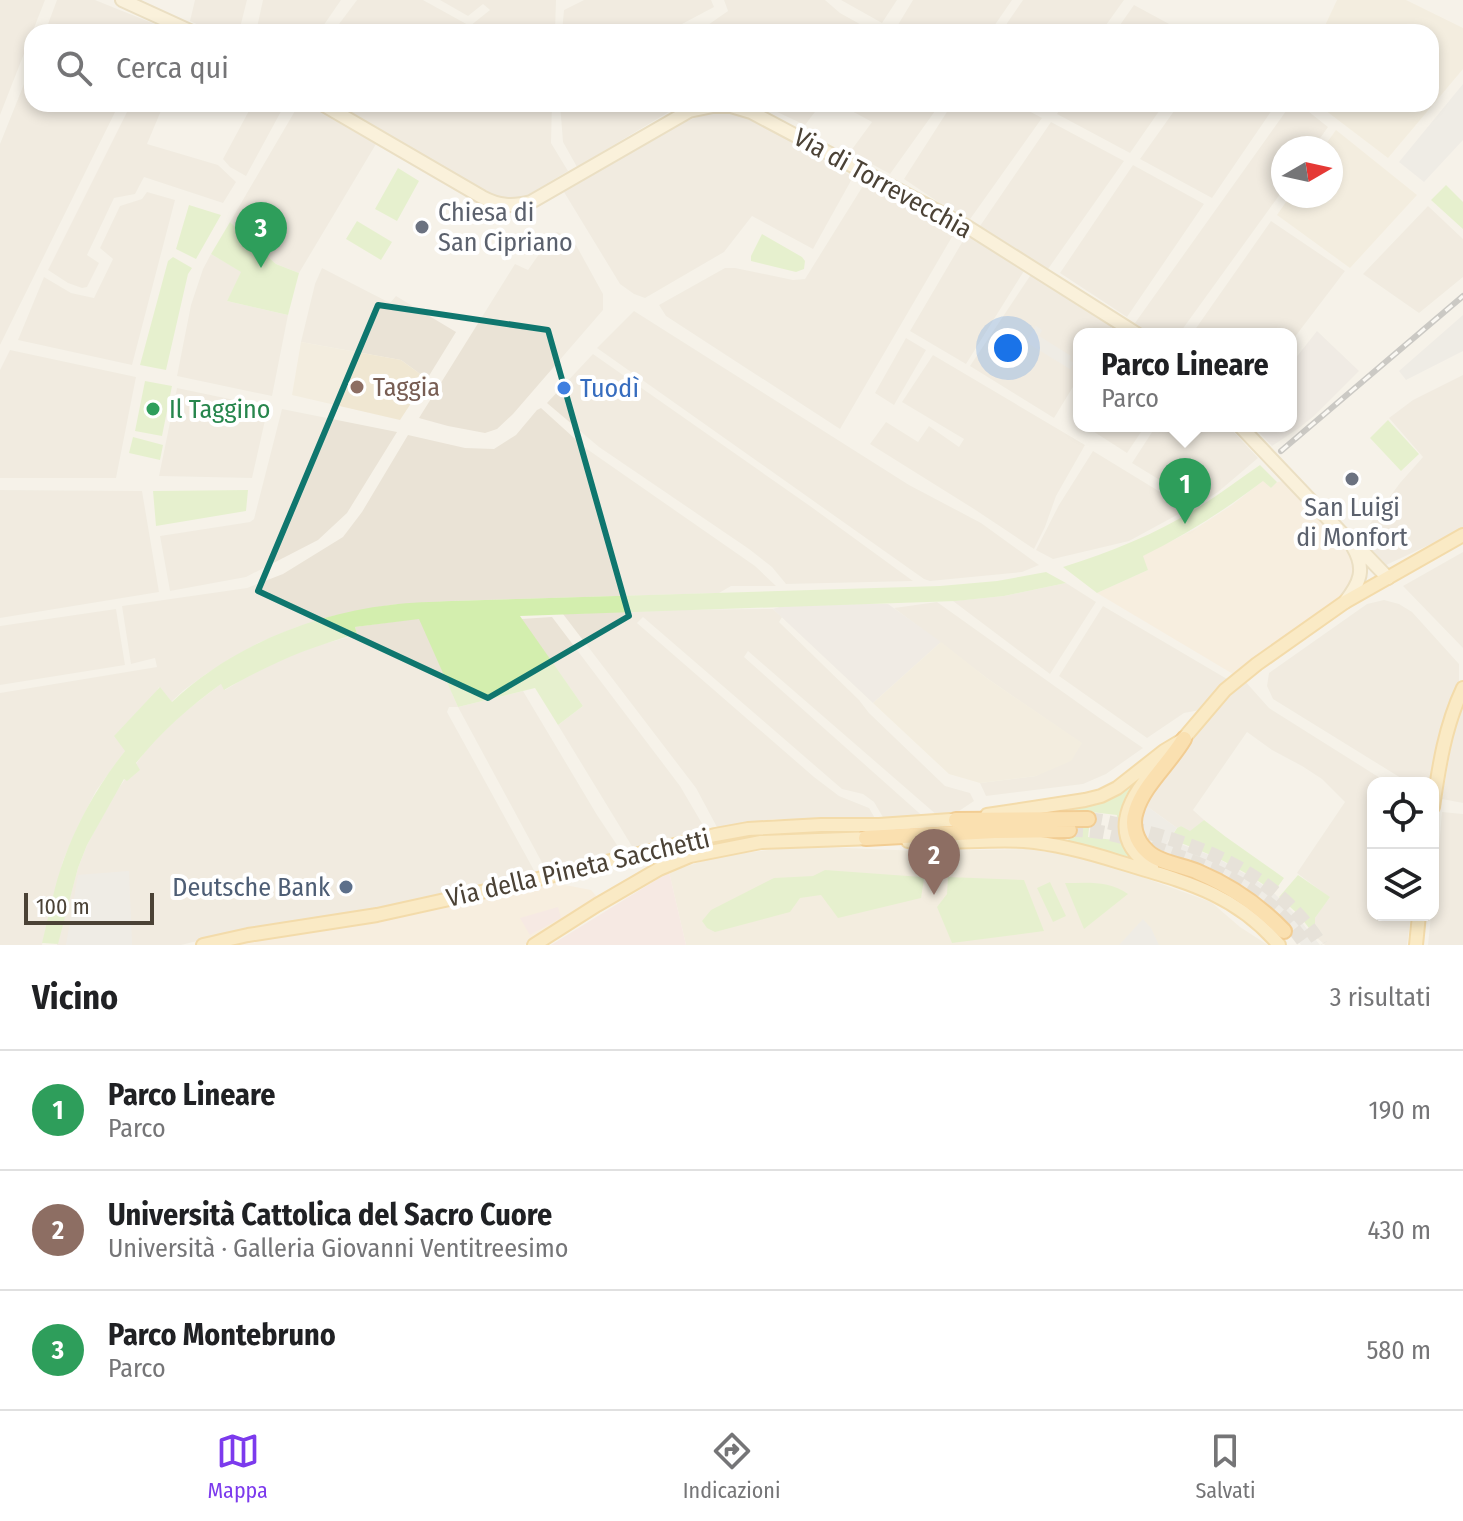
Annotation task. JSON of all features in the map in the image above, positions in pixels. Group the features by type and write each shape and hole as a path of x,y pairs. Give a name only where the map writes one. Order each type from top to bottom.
{"highway":[{"path":"1184,739 1139,803 1134,821 1138,839 1153,856 1202,874 1243,896 1263,911 1281,938"},
{"path":"956,820 1088,819"},
{"path":"866,838 1069,830"}],"main road":[{"path":"122,0 174,24"},
{"name":"Via di Torrevecchia","path":"336,112 494,204 504,206 536,200 687,112"},
{"name":"Via di Torrevecchia","path":"749,112 962,224 1127,328"},
{"path":"1246,432 1388,578"},
{"path":"1281,938 1221,897 1165,875 1145,862 1132,848 1126,832 1130,802 1141,784 1234,681 1345,602 1463,535"},
{"path":"1345,602 1356,586 1360,571 1359,559 1352,544"},
{"path":"1438,777 1449,722 1463,688"},
{"name":"Via della Pineta Sacchetti","path":"203,945 377,915 748,829 956,820 1095,798 1117,788 1184,739"},
{"name":"Via della Pineta Sacchetti","path":"534,945 664,867 690,856 761,842 866,838 930,842 1010,841 1056,845 1165,875"},
{"path":"1416,945 1418,921"}],"highlighted area":[{"path":"378,305 548,330 629,616 488,698 258,591"}],"shaded area":[{"path":"0,0 45,0 36,24 24,24 24,54 0,115"},
{"path":"57,0 95,0 155,24 48,24"},
{"path":"195,0 247,0 241,24 196,24 190,21"},
{"path":"263,0 341,0 324,24 258,24"},
{"path":"357,0 423,0 466,24 339,24"},
{"path":"440,0 556,0 555,24 472,24 490,10 483,4 468,16"},
{"path":"584,0 711,0 714,7 682,24 563,24 564,10"},
{"path":"724,0 825,0 860,24 709,24 728,11"},
{"path":"841,0 897,0 882,23"},
{"path":"913,0 1012,0 996,24 898,24"},
{"path":"1023,0 1124,0 1107,24 1006,24"},
{"path":"1337,0 1406,0 1463,28 1463,69 1439,97 1439,24 1326,24"},
{"path":"1134,5 1169,24 1121,24"},
{"path":"24,84 24,112 115,112 0,345 0,144"},
{"path":"1463,84 1463,140 1424,182 1399,162"},
{"path":"127,112 160,112 147,144 218,165 236,182 223,203 144,177 135,194 114,198 87,255 99,263 87,287 68,283 48,270"},
{"path":"248,112 281,112 246,176 223,159"},
{"path":"294,112 319,112 376,144 299,273 276,264 230,222"},
{"path":"552,112 551,143 568,171 521,199 501,200 348,114"},
{"path":"561,112 669,112 577,167 563,142"},
{"path":"777,112 815,112 805,125"},
{"path":"854,112 934,112 890,174 850,152 872,122"},
{"path":"947,112 1031,112 1042,118 968,222 904,179"},
{"path":"1058,112 1158,112 1130,153"},
{"path":"1173,112 1271,112 1212,198 1140,159"},
{"path":"1285,112 1309,112 1328,127 1322,136 1271,136 1271,207 1183,328 1142,328 1135,323"},
{"path":"1328,112 1427,112 1388,158"},
{"path":"709,113 741,115 853,177 813,249 752,216 724,252 645,298 634,294 620,284 564,192 684,122"},
{"path":"1051,122 1124,161 1048,269 980,226"},
{"path":"1336,130 1417,195 1350,268 1277,215 1282,208 1343,208 1343,136 1332,136"},
{"path":"1133,165 1204,204 1127,317 1060,273"},
{"path":"866,181 956,230 840,429 666,316 659,305 725,268 793,280 805,279"},
{"path":"147,192 175,200 132,365 18,340 44,277 71,293 94,298 113,259 100,248 120,206 142,199"},
{"path":"1428,206 1463,239 1463,277 1419,313 1363,274"},
{"path":"1271,221 1345,271 1297,334 1297,328 1196,328"},
{"path":"557,232 576,245 603,294 603,310 497,429 485,433 419,418 515,264 528,270"},
{"path":"967,234 1024,271 966,364 910,331"},
{"path":"211,254 242,272 227,301 288,315 272,396 177,376 191,305"},
{"path":"322,268 390,303 396,296 456,332 427,379 401,360 301,342"},
{"path":"1032,273 1114,323 1111,328 1073,328 1073,387 1054,418 970,366"},
{"path":"634,311 909,485 981,523 1039,565 1022,572 930,581 924,579 597,348"},
{"path":"1463,315 1463,351 1406,380 1399,371"},
{"path":"1036,326 1042,330 1039,336 1071,356 1069,360 1073,364 1070,369 1026,342"},
{"path":"1317,331 1359,371 1297,429 1297,356"},
{"path":"906,338 926,350 894,405 875,393"},
{"name":"Taggia","path":"301,342 401,360 427,379 400,420 292,395"},
{"path":"10,350 136,377 116,478 0,478 0,370"},
{"path":"593,354 913,581 786,584 772,567 749,549 599,447 547,403"},
{"path":"933,355 1085,445 1056,496 1034,549 870,444 886,422 918,442 929,426 959,447 964,439 902,402"},
{"path":"1463,375 1463,529 1384,566 1361,536 1423,457 1389,418 1413,400"},
{"path":"177,388 268,407 252,478 159,476"},
{"path":"541,408 584,447 755,566 776,586 731,586 719,593 390,605 333,616 258,643 206,674 171,702 159,687 125,751 96,791 79,824 63,861 42,945 0,945 0,693 157,667 155,658 131,664 122,606 247,588 283,574 343,537 362,512 408,435 465,448 494,449 516,435"},
{"path":"282,409 397,432 347,513 318,540 246,577 170,591 160,536 254,519"},
{"path":"1094,432 1141,432 1127,453"},
{"path":"1152,432 1234,432 1258,458 1199,504 1132,463"},
{"path":"1259,432 1293,432 1272,446"},
{"path":"1093,451 1188,509 1129,541 1053,559 1036,550 1059,505"},
{"path":"1264,480 1271,488 1277,482 1285,481 1347,547 1355,567 1354,578 1340,602 1233,674 1097,593 1148,570 1142,556 1195,529"},
{"path":"0,490 142,491 159,592 0,618"},
{"path":"1463,552 1463,648 1403,586"},
{"path":"1066,583 1096,602 1050,674 953,601 1004,596"},
{"path":"1384,600 1412,612 1459,664 1459,685 1442,728 1433,777 1399,777 1273,699 1267,686 1269,673 1367,604"},
{"path":"937,602 1143,748 1106,774 1083,784 986,796 980,783 1036,776 1081,743 988,679 894,608"},
{"path":"789,604 888,604 941,642 873,703 773,609"},
{"path":"1103,606 1227,679 1200,710 1184,713 1147,738 1059,676"},
{"path":"116,609 125,665 0,685 0,626"},
{"path":"773,609 782,617 779,622 945,786 970,793 974,801 956,813 938,816 748,651 744,657 927,820 884,819 874,802 863,794 842,789 643,617 637,623 814,777 839,796 869,808 876,820 773,819 718,829 696,788 563,614"},
{"path":"552,617 680,786 707,832 633,848 558,725 583,706 521,619"},
{"path":"420,618 458,707 449,707 447,712 536,874 415,901 230,933 181,945 57,945 78,868 113,796 149,746 182,714 222,683 225,690 307,648 357,635 355,627"},
{"path":"941,642 988,679 1082,743 1071,761 1036,776 980,783 949,774 873,703"},
{"path":"1244,680 1269,708 1378,777 1367,777 1367,921 1410,921 1407,945 1325,945 1314,935 1315,918 1329,897 1297,873 1345,802 1322,779 1247,732 1193,810 1204,820 1190,832 1181,826 1177,828 1145,805 1162,767 1233,688"},
{"path":"523,691 621,851 546,870 458,707"},
{"path":"1463,703 1463,803 1442,799 1455,724"},
{"path":"1145,805 1177,828 1165,845 1170,840 1199,851 1254,879 1296,915 1320,945 1301,945 1285,924 1160,853 1146,841 1141,829"},
{"path":"1442,812 1463,814 1463,945 1428,945 1430,921 1439,921"},
{"path":"822,847 920,851 1026,849 1076,856 1211,902 1240,927 1268,945 686,945 669,872 728,855"},
{"path":"129,871 132,945 66,945 78,875"},
{"path":"669,872 686,945 551,945"},
{"path":"544,881 591,890 597,897 524,945 225,945 416,912"},
{"path":"558,907 561,918 530,935 520,918"},
{"path":"1143,919 1159,945 1119,945"}],"green space":[{"path":"398,168 419,181 397,221 375,209"},
{"path":"1446,185 1463,202 1463,229 1431,200"},
{"path":"189,205 221,215 196,259 176,249"},
{"path":"357,221 392,242 381,260 346,239"},
{"path":"230,222 276,264 299,273 288,315 227,301 241,272 211,254"},
{"path":"762,234 802,257 804,269 796,272 751,261"},
{"path":"173,257 192,268 166,370 140,365 168,261"},
{"name":"Il Taggino","path":"145,381 172,386 162,436 135,431"},
{"path":"1388,420 1419,454 1401,471 1370,438"},
{"name":"Il Taggino","path":"133,437 163,445 160,460 129,453"},
{"path":"1260,465 1277,482 1271,488 1263,481 1205,522 1143,556 1148,570 1097,593 1063,567 1116,549 1166,526"},
{"path":"248,490 246,511 156,526 153,491"},
{"path":"1046,572 1066,583 1004,596 956,601 520,616 583,706 558,725 535,688 458,707 419,619 355,627 357,634 289,658 224,690 221,684 165,730 136,763 140,770 127,781 124,779 87,845 58,944 42,943 57,880 76,830 106,776 125,751 114,736 160,687 172,702 219,665 273,636 302,625 360,609 414,603 940,586 997,581"},
{"path":"1136,780 1124,799 1119,821 1121,836 1133,860 1068,842 1070,828 1088,828 1089,812 1069,809 1108,799","holes":["1091,812 1117,815 1114,840 1088,837"]},
{"path":"1204,820 1284,878 1274,892 1224,861 1170,839 1177,828 1181,826 1190,831"},
{"path":"825,870 922,877 921,898 838,918 821,895 800,898 790,912 715,932 702,921 711,910 774,878 813,876"},
{"path":"1298,875 1330,897 1315,918 1315,936 1299,915 1279,897"},
{"path":"948,877 1024,880 1044,931 952,943 937,907 947,894"},
{"path":"1050,882 1066,916 1053,922 1037,888"},
{"path":"1065,883 1106,884 1128,894 1084,929"}],"tunnel":[{"path":"1088,819 1169,838 1244,870 1286,902 1321,945"},
{"path":"1069,830 1126,838 1222,874 1275,909 1306,945"}],"railway":[{"path":"1281,451 1463,296"}],"place":[{"name":"Chiesa di San Cipriano","path":"422,227"},
{"name":"Parco Montebruno","path":"261,268"},
{"name":"Taggia","path":"357,387"},
{"name":"Tuodì","path":"564,388"},
{"name":"Il Taggino","path":"153,409"},
{"name":"San Luigi di Monfort","path":"1352,479"},
{"name":"Parco Lineare","path":"1185,524"},
{"name":"Deutsche Bank","path":"346,887"},
{"name":"Università Cattolica del Sacro Cuore","path":"934,895"}]}
